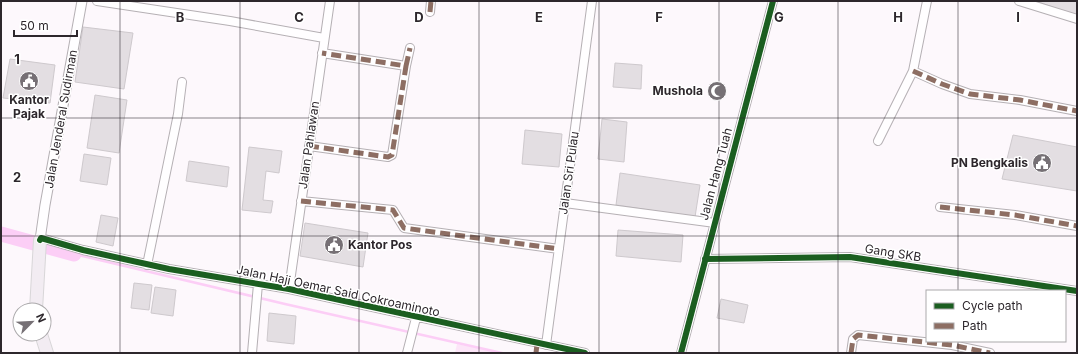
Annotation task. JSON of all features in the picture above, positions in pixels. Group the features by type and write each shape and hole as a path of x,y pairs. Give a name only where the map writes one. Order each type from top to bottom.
{"main road":[{"path":"36,302 38,260 41,239"},
{"path":"44,342 47,353"}],"street":[{"name":"Jalan Jenderal Sudirman","path":"41,239 45,205 82,1"},
{"path":"97,1 230,21 324,38"},
{"name":"Jalan Pahlawan","path":"289,289 330,1"},
{"path":"430,12 431,1"},
{"name":"Jalan Sri Pulau","path":"539,348 559,249 592,1"},
{"name":"Jalan Hang Tuah","path":"681,353 773,1"},
{"path":"878,141 913,71 927,1"},
{"path":"1019,1 1077,19"},
{"path":"309,146 388,157 392,155 410,48"},
{"path":"322,53 406,66"},
{"path":"913,71 942,84 970,94 1020,100 1077,111"},
{"path":"147,265 178,114 182,82"},
{"path":"301,201 393,210 404,228 559,249"},
{"path":"565,203 714,223"},
{"path":"940,207 1015,215 1077,226"},
{"name":"Jalan Haji Oemar Said Cokroaminoto","path":"41,239 147,265 257,287 289,289 416,321 539,348 585,353"},
{"name":"Gang SKB","path":"705,259 850,257 1077,291"},
{"path":"252,353 257,287"},
{"path":"407,353 416,321"},
{"path":"851,353 853,339 858,335 952,346 990,353"}],"shaded area":[{"path":"457,344 503,353 455,353"}],"building":[{"path":"1036,1 1077,1 1077,16"},
{"path":"83,27 133,33 124,89 75,82"},
{"name":"Kantor Pajak","path":"10,59 55,65 50,103 3,98"},
{"path":"615,63 642,65 641,89 613,87"},
{"path":"95,95 127,100 119,153 87,148"},
{"path":"602,119 627,122 624,162 598,159"},
{"path":"525,130 562,134 559,167 522,164"},
{"name":"PN Bengkalis","path":"1013,135 1077,147 1077,191 1002,179"},
{"path":"249,147 282,151 279,173 266,171 263,200 273,201 271,213 242,210"},
{"path":"84,154 111,158 107,185 80,181"},
{"path":"189,161 229,167 227,187 186,181"},
{"path":"620,173 700,185 695,217 616,205"},
{"path":"101,215 118,218 113,246 96,242"},
{"name":"Kantor Pos","path":"305,223 368,233 363,267 300,256"},
{"path":"618,230 683,235 681,262 616,256"},
{"path":"134,283 152,285 149,310 131,308"},
{"path":"155,287 176,290 173,316 151,313"},
{"path":"721,299 748,305 744,323 717,318"},
{"path":"269,313 296,316 294,344 267,341"}],"waterway":[{"path":"1,234 74,254"},
{"path":"74,254 502,353"}],"marked path":[{"path":"430,12 431,1"},
{"path":"406,66 410,48"},
{"path":"309,146 388,157 392,155 406,66 322,53"},
{"path":"913,71 942,84 970,94 1020,100 1077,111"},
{"path":"301,201 393,210 404,228 559,249"},
{"path":"940,207 1015,215 1077,226"},
{"path":"851,353 853,339 858,335 952,345 990,353"},
{"path":"536,353 537,344"}],"cycle path":[{"path":"681,353 773,1"},
{"path":"40,240 41,238 83,250 169,269 289,289 585,353"},
{"path":"705,259 850,257 1077,291"}],"place":[{"name":"Kantor Pajak","path":"29,81"},
{"name":"Mushola","path":"717,91"},
{"name":"PN Bengkalis","path":"1042,163"},
{"name":"Kantor Pos","path":"334,245"}]}
